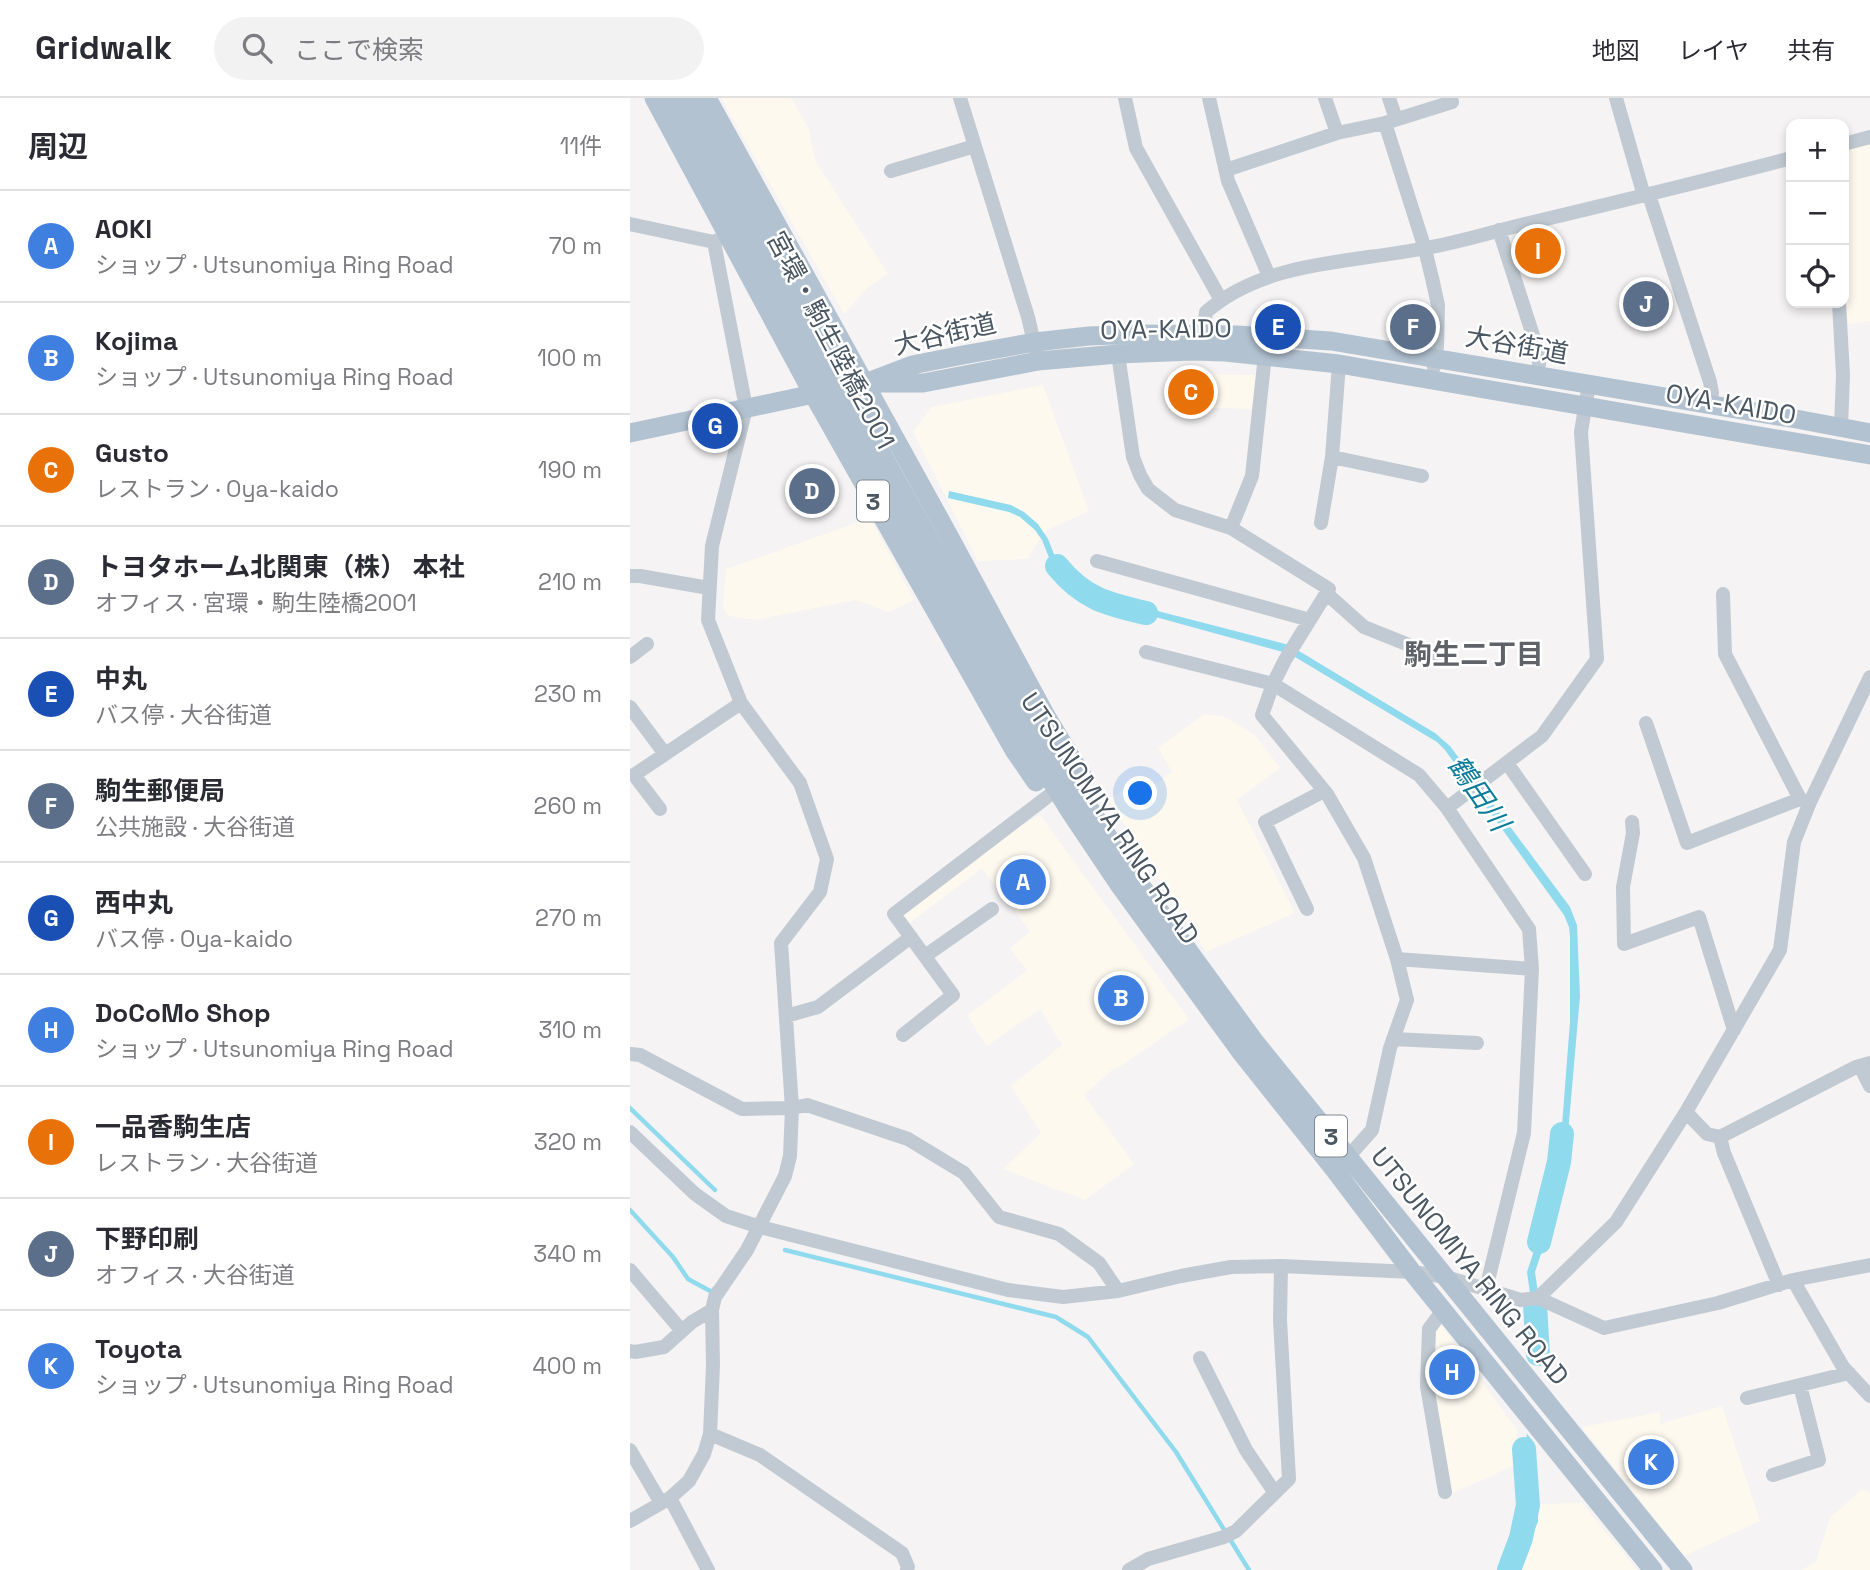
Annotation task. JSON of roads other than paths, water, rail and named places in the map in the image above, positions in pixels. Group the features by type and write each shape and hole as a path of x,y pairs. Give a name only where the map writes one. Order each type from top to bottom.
{"main road":[{"name":"3","path":"654,98 721,239 813,394 1014,750 1076,839 1127,881"},
{"name":"3","path":"671,98 693,121"},
{"name":"3","path":"690,98 693,121"},
{"name":"3","path":"707,98 1046,716 1110,821 1127,881"},
{"name":"宮環・駒生陸橋2001","path":"693,121 889,467 1000,684"},
{"name":"大谷街道","path":"1036,352 1089,336 1203,334 1331,341 1870,433"},
{"name":"OYA-KAIDO","path":"630,433 865,383 923,383 1036,352 1118,354 1193,351 1265,355 1339,364 1870,454"},
{"name":"UTSUNOMIYA RING ROAD","path":"1000,684 1050,749 1127,881 1240,1051 1412,1272 1653,1570"},
{"name":"UTSUNOMIYA RING ROAD","path":"1127,881 1683,1570"}],"street":[{"path":"960,98 1036,352"},
{"path":"1125,98 1136,148 1221,300"},
{"path":"1209,98 1228,181 1269,276"},
{"path":"1325,98 1337,133"},
{"path":"1390,98 1391,121 1438,305 1436,358 1432,380"},
{"path":"1226,170 1337,133 1391,121 1452,102 1451,98"},
{"path":"1616,98 1710,382 1710,404"},
{"path":"1849,143 1870,137"},
{"path":"891,171 975,146"},
{"path":"1203,334 1206,312 1221,300 1269,276 1338,261 1425,249 1786,159"},
{"path":"630,224 721,239 746,408 712,546 708,620 741,703 800,783 827,859 820,892 782,943 792,1108 790,1156 785,1176 760,1227 715,1297 712,1310 710,1434 704,1454 689,1481 666,1500 630,1521"},
{"path":"1499,230 1538,351 1537,375"},
{"path":"1839,308 1843,375 1842,428"},
{"path":"1118,354 1133,457 1148,489 1175,510 1231,528 1329,589 1285,660 1262,715 1324,790 1364,858 1397,959 1407,1000 1393,1039 1372,1130 1348,1157"},
{"path":"1231,528 1252,476 1265,355"},
{"path":"1321,523 1332,457 1339,364"},
{"path":"1447,808 1542,736 1597,659 1581,432 1589,384"},
{"path":"1332,457 1422,476"},
{"path":"1097,561 1310,620"},
{"path":"630,576 709,588"},
{"path":"1327,594 1364,627 1444,659"},
{"path":"1723,594 1725,654 1805,800"},
{"path":"630,657 647,644"},
{"path":"1146,652 1273,684 1419,775 1447,808 1529,929 1532,969 1524,1133 1486,1289"},
{"path":"1538,1298 1616,1222 1686,1112 1780,950 1794,842 1805,800 1870,677"},
{"path":"660,808 634,775 741,703"},
{"path":"630,707 665,754"},
{"path":"1646,723 1687,843 1805,800"},
{"path":"1507,763 1585,874"},
{"path":"1307,909 1265,822 1324,790"},
{"path":"903,1035 953,995 894,914 1047,797"},
{"path":"1632,822 1633,833 1623,887 1624,944 1699,917 1734,1030"},
{"path":"925,956 992,909"},
{"path":"786,1016 818,1007 911,937"},
{"path":"1397,959 1532,969"},
{"path":"1393,1039 1477,1043"},
{"path":"630,1054 640,1055 743,1109 807,1105 908,1139 964,1173 999,1217 1059,1234 1069,1241 1099,1263 1118,1291"},
{"path":"1686,1112 1707,1134 1720,1137 1865,1064 1870,1086"},
{"path":"630,1132 695,1194 726,1216 1008,1290 1063,1297 1118,1291 1231,1267 1281,1266 1412,1272 1446,1277 1521,1300 1538,1298 1604,1328 1870,1265"},
{"path":"1720,1137 1724,1153 1786,1283 1843,1367 1870,1396"},
{"path":"1129,1570 1147,1559 1230,1534 1289,1479 1280,1320 1281,1266"},
{"path":"630,1270 682,1331"},
{"path":"630,1351 664,1347 692,1322 712,1310"},
{"path":"1443,1310 1429,1329 1427,1385 1445,1492"},
{"path":"1200,1359 1246,1450 1275,1493"},
{"path":"1748,1398 1849,1373"},
{"path":"1773,1475 1819,1460 1800,1385"},
{"path":"710,1434 760,1455 902,1553 908,1570"},
{"path":"630,1450 666,1500 708,1570"}],"water":[{"path":"949,491 1011,505 1024,512 1038,524 1066,574 1079,584 1119,601 1289,645 1435,733 1450,746 1570,907 1577,925 1580,996 1565,1168 1559,1199 1535,1272 1547,1355 1539,1356 1527,1272 1558,1177 1570,1022 1570,937 1564,915 1437,742 1290,654 1119,607 1071,585 1050,560 1035,530 1020,517 948,498"},
{"path":"1527,1434 1532,1440 1530,1466 1538,1502 1538,1522 1516,1570 1506,1570 1530,1517 1523,1470"}],"waterway":[{"name":"鶴田川","path":"1057,566 1086,593 1146,613"},
{"path":"630,1108 715,1190"},
{"name":"鶴田川","path":"1539,1242 1559,1162 1562,1134"},
{"path":"630,1210 673,1257 688,1279 712,1292 714,1289"},
{"path":"785,1250 1056,1317 1088,1337 1176,1452 1249,1570"},
{"name":"鶴田川","path":"1535,1305 1538,1354"},
{"name":"鶴田川","path":"1509,1570 1521,1538 1528,1505 1524,1449"}],"place":[{"name":"一品香駒生店","path":"1538,251"},
{"name":"下野印刷","path":"1646,304"},
{"name":"中丸","path":"1278,327"},
{"name":"駒生郵便局","path":"1413,327"},
{"name":"Gusto","path":"1191,392"},
{"name":"西中丸","path":"715,426"},
{"name":"トヨタホーム北関東（株） 本社","path":"812,491"},
{"name":"AOKI","path":"1023,882"},
{"name":"Kojima","path":"1121,998"},
{"name":"DoCoMo Shop","path":"1452,1372"},
{"name":"Toyota","path":"1651,1462"}],"district":[{"name":"駒生二丁目","path":"1474,654"}]}
